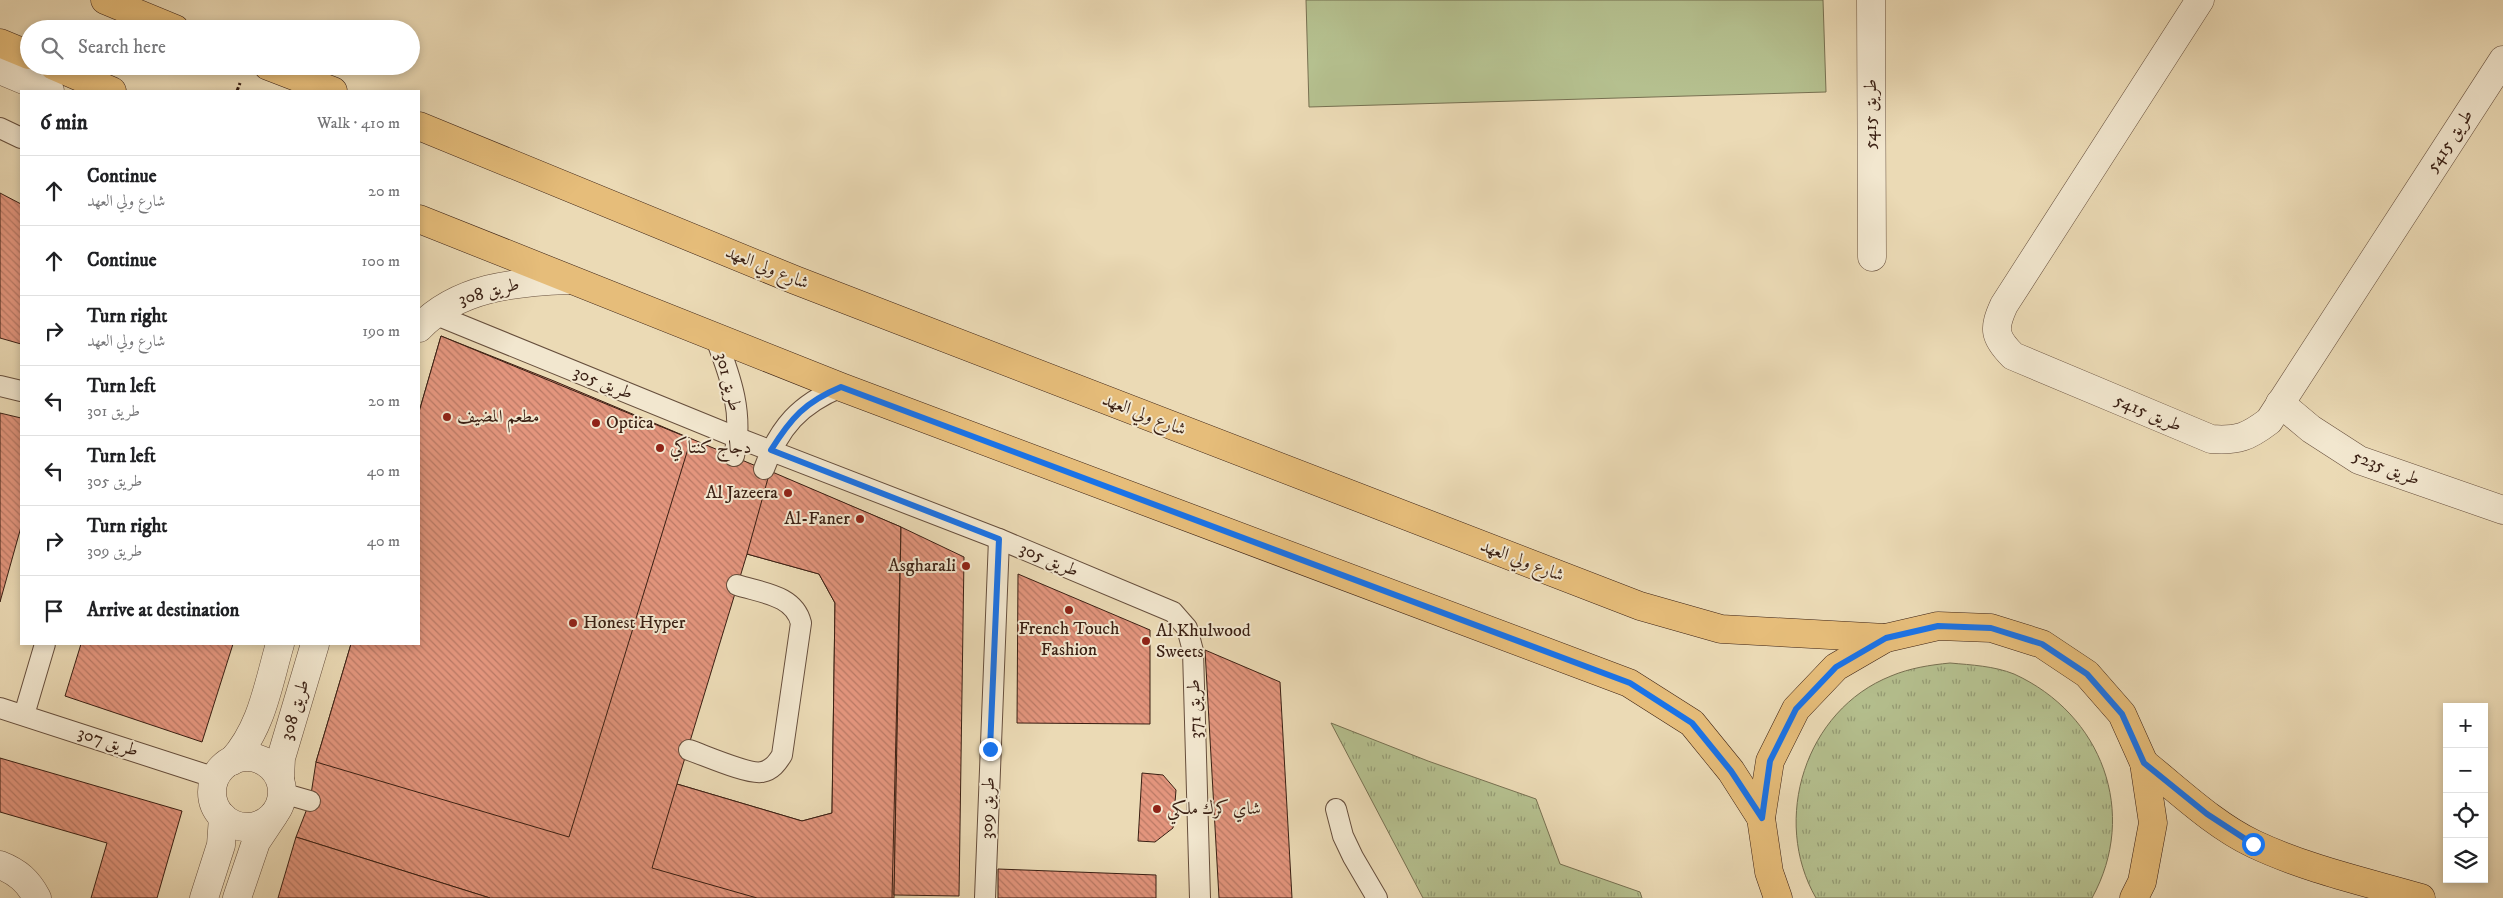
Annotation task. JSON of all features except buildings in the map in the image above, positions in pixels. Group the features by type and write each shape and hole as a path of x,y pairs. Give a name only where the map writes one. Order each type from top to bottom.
{"main road":[{"path":"105,0 153,20"},
{"path":"0,43 20,51"},
{"path":"75,75 110,90"},
{"path":"291,75 330,90"},
{"name":"شارع ولي العهد","path":"420,126 795,280 1640,606 1721,628 1886,638"},
{"path":"420,218 716,339 841,387 1630,683 1692,723 1731,771 1762,818"},
{"path":"1778,898 1767,863 1762,818 1770,761 1796,709 1836,667 1886,638 1938,626 1991,628 2042,644 2087,674 2122,714 2144,763 2153,823 2142,882 2134,898"},
{"path":"2144,763 2207,814 2253,844 2301,862 2421,898"}],"street":[{"name":"طريق 5415","path":"1871,0 1872,258"},
{"name":"طريق 5415","path":"2195,2 2004,305 1996,323 1999,342 2013,356 2211,439 2232,440 2252,434 2269,421 2503,60"},
{"path":"0,70 48,90"},
{"name":"طريق 308","path":"426,321 470,294 531,281 569,280"},
{"name":"طريق 5235","path":"2280,404 2311,430 2359,460 2503,510"},
{"name":"طريق 308","path":"224,769 244,748 258,722 280,645"},
{"name":"طريق 308","path":"237,898 256,842 279,795 281,758 315,645"},
{"path":"243,757 254,758 273,768 279,795 260,824 243,827 232,824 223,817 213,798 224,769 243,757"},
{"path":"204,898 221,845 223,817"},
{"path":"0,865 13,870 29,883 36,898"}],"lane":[{"path":"0,128 20,138"},
{"name":"طريق 305","path":"426,321 768,460 999,539 1162,607"},
{"name":"طريق 301","path":"716,339 738,406 736,447"},
{"path":"0,386 20,391"},
{"path":"768,460 789,421 804,407 822,395 841,387"},
{"name":"طريق 309","path":"985,898 999,539"},
{"path":"689,750 753,772 769,770 777,764 782,755 801,624 799,613 785,600 737,585"},
{"name":"طريق 371","path":"1162,607 1181,619 1191,638 1198,764 1200,898"},
{"path":"24,715 45,645"},
{"name":"طريق 307","path":"0,708 224,769"},
{"path":"279,795 310,801"},
{"path":"1336,809 1343,836 1377,898"}],"green space":[{"path":"1306,0 1823,0 1826,92 1309,107"},
{"path":"1950,663 1975,665 2014,674 2045,692 2070,714 2090,740 2104,769 2111,800 2112,833 2106,866 2092,898 1816,898 1803,867 1797,835 1797,802 1804,770 1818,741 1837,714 1861,692 1898,673 1920,667"},
{"path":"1331,723 1428,761 1536,799 1560,864 1640,892 1642,898 1423,898"}],"place":[{"name":"مطعم المضيف","path":"447,417"},
{"name":"Optica","path":"596,423"},
{"name":"دجاج كنتاكي","path":"660,448"},
{"name":"Al Jazeera","path":"788,493"},
{"name":"Al-Faner","path":"860,519"},
{"name":"Asgharali","path":"966,566"},
{"name":"French Touch Fashion","path":"1069,610"},
{"name":"Honest Hyper","path":"573,623"},
{"name":"Al Khulwood Sweets","path":"1146,641"},
{"name":"شاي كرك ملكي","path":"1157,809"}],"route":[{"path":"990,749 999,539 771,450 789,421 804,407 822,395 841,387 1630,683 1692,723 1731,771 1762,818 1770,761 1796,709 1836,667 1886,638 1938,626 1991,628 2042,644 2087,674 2122,714 2144,763 2207,814 2253,844"}]}
